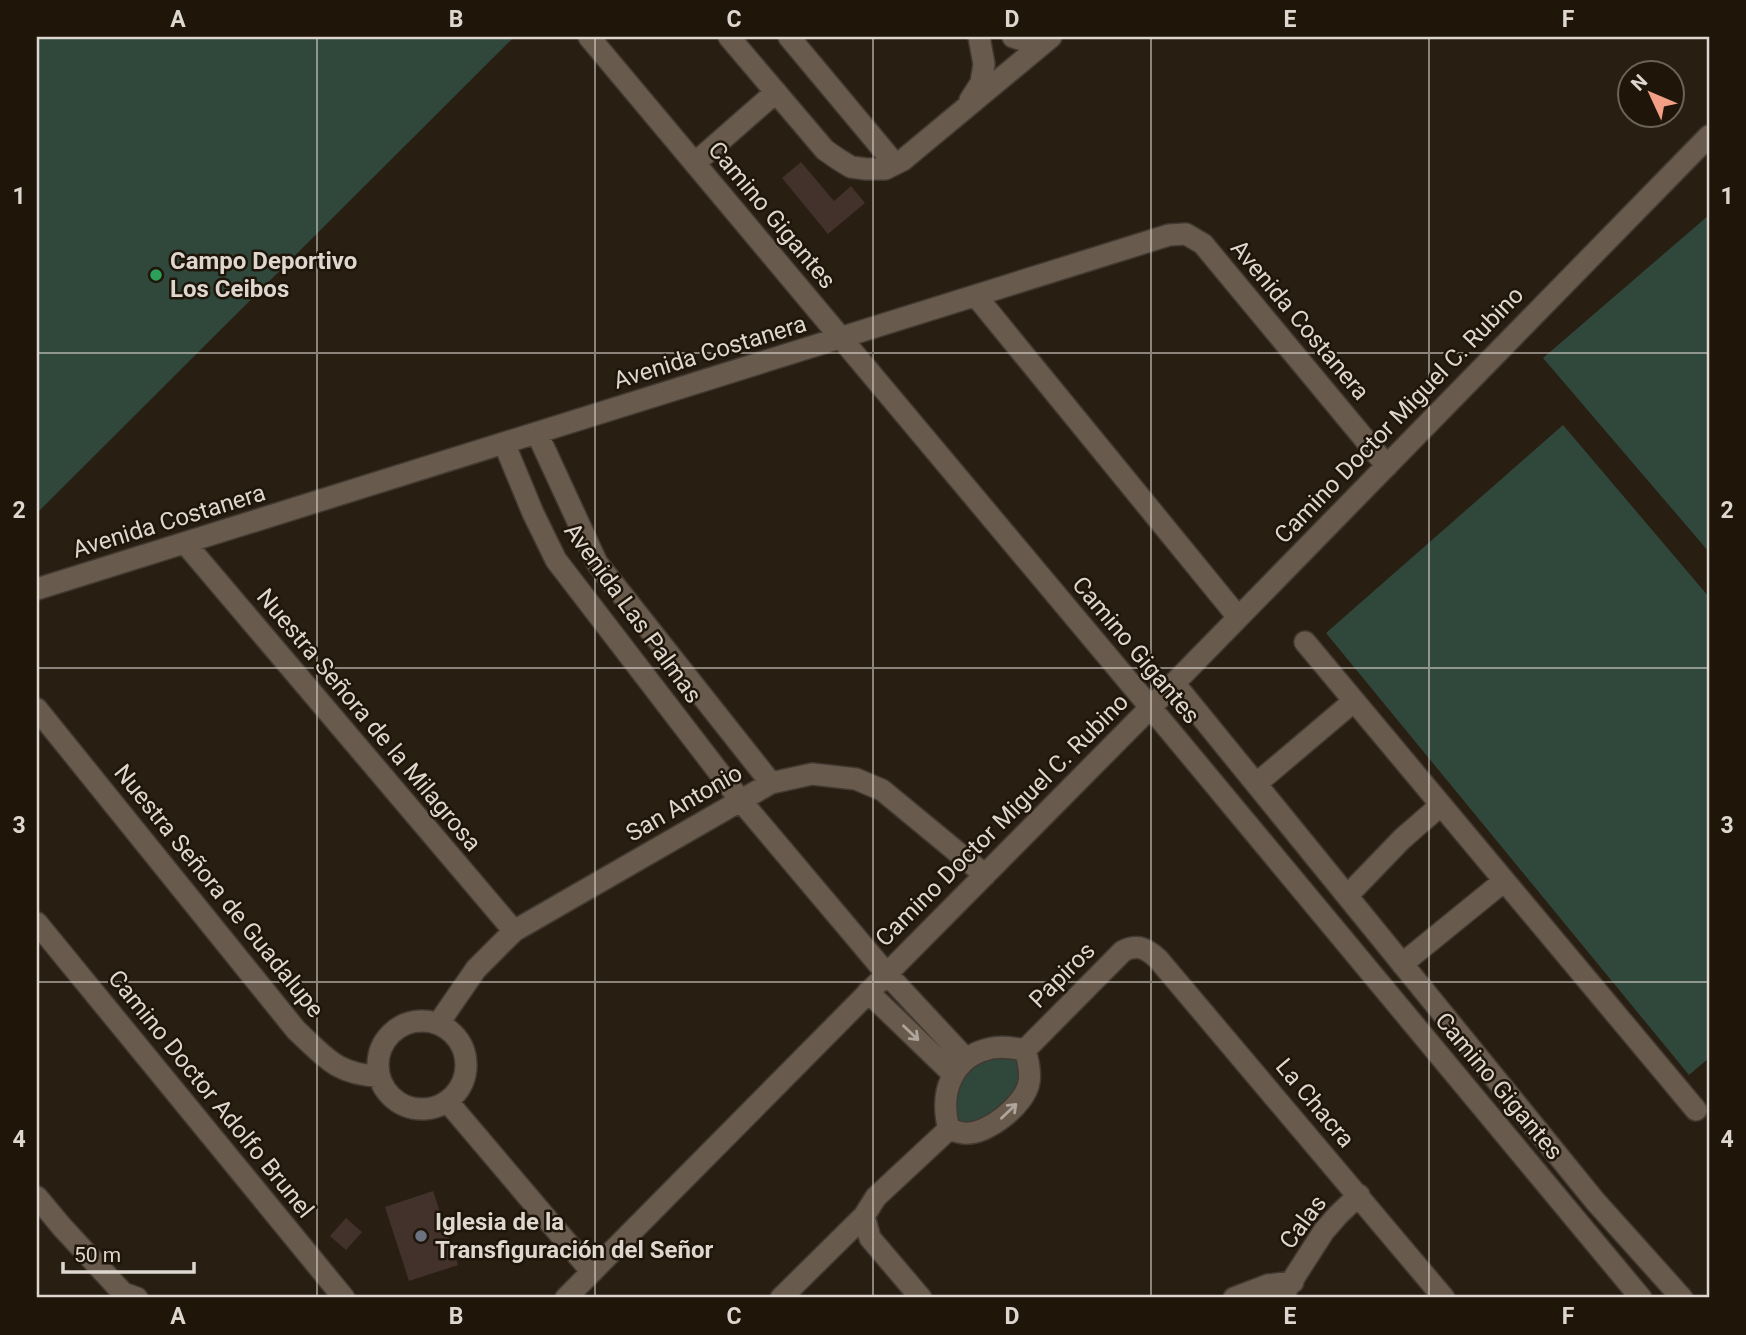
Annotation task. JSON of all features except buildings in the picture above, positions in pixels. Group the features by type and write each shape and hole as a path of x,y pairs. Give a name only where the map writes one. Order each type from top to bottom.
{"street":[{"name":"Camino Gigantes","path":"589,37 1641,1298"},
{"path":"729,37 825,150 851,167 866,169 885,169 903,160 1049,37"},
{"path":"789,37 895,164"},
{"path":"965,108 981,83 984,64 979,37"},
{"path":"1013,37 1024,41 1049,37"},
{"path":"695,163 776,92"},
{"name":"Camino Doctor Miguel C. Rubino","path":"566,1298 1150,708 1709,136"},
{"name":"Avenida Costanera","path":"37,589 1169,235 1186,234 1203,244 1387,466"},
{"path":"976,296 1238,617"},
{"name":"Avenida Las Palmas","path":"537,433 597,563 771,783"},
{"name":"Avenida Las Palmas","path":"504,443 533,513 556,559 741,801 886,973"},
{"name":"Nuestra Señora de la Milagrosa","path":"185,543 514,930"},
{"path":"1305,642 1696,1110"},
{"path":"1174,683 1595,1201 1682,1298"},
{"path":"1256,784 1354,701"},
{"name":"Nuestra Señora de Guadalupe","path":"37,709 296,1030 336,1066 361,1075 379,1076"},
{"name":"San Antonio","path":"438,1024 476,969 514,930 771,783 812,774 856,779 874,786 883,790 985,875"},
{"path":"1347,896 1402,839 1441,805"},
{"path":"1402,964 1504,880"},
{"name":"Camino Doctor Adolfo Brunel","path":"37,923 344,1298"},
{"name":"Papiros","path":"1025,1050 1123,951 1131,947 1141,947"},
{"name":"La Chacra","path":"1141,947 1158,959 1444,1298"},
{"path":"886,973 960,1066"},
{"path":"868,992 960,1066"},
{"path":"406,1024 438,1024 454,1036 464,1055 464,1076 455,1094 447,1101 427,1109 406,1106 389,1094 379,1076 379,1055 389,1036 406,1024"},
{"path":"992,1048 1025,1050 1029,1066 1029,1084 1018,1103 1002,1119 984,1130 966,1134 949,1129 945,1116 945,1101 948,1085 960,1066 978,1052 992,1048"},
{"path":"447,1101 592,1272"},
{"path":"781,1298 864,1216 876,1197 949,1129"},
{"name":"Calas","path":"1234,1298 1268,1285 1287,1290 1324,1231 1359,1195"},
{"path":"37,1197 128,1297"},
{"path":"864,1216 870,1238 921,1298"},
{"path":"37,1227 62,1227"}],"green space":[{"name":"Campo Deportivo Los Ceibos","path":"37,37 514,37 37,513"},
{"path":"1709,215 1709,552 1543,358"},
{"path":"1563,425 1709,597 1709,1058 1689,1075 1326,633"},
{"path":"1006,1054 1020,1060 1020,1087 991,1120 961,1127 949,1105 967,1066"}],"place":[{"name":"Campo Deportivo Los Ceibos","path":"156,275"},
{"name":"Iglesia de la Transfiguración del Señor","path":"421,1236"}]}
